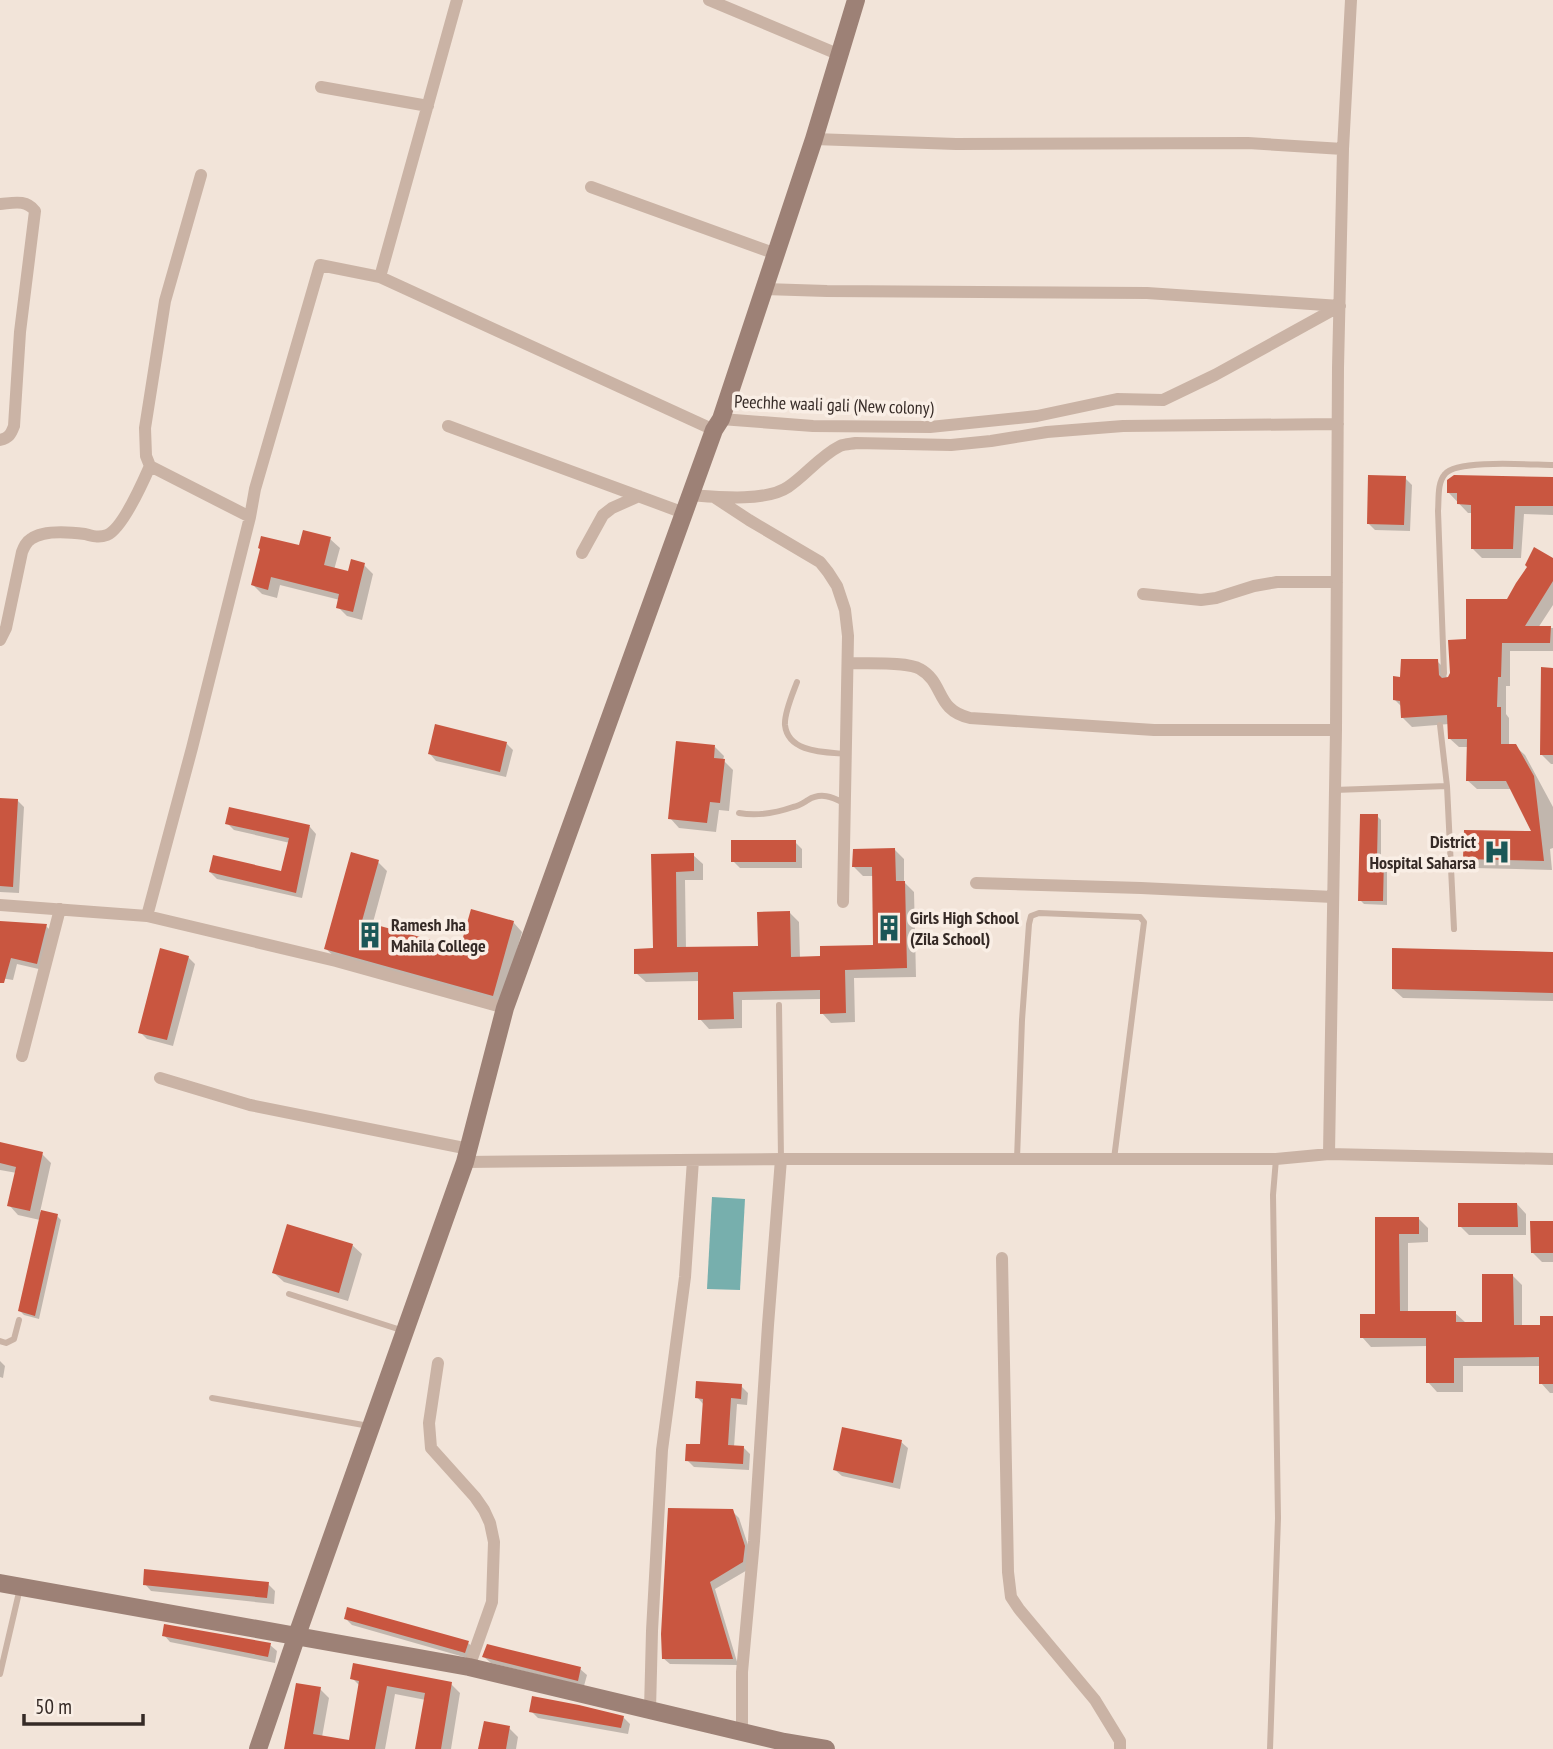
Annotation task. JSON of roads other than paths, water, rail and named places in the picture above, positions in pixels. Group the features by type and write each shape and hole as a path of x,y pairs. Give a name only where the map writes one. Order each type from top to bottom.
{"street":[{"path":"380,277 457,0"},
{"path":"709,0 840,55"},
{"path":"258,1749 467,1156 505,1008 718,425 814,139 856,0"},
{"path":"1329,1154 1336,730 1338,368 1343,149 1351,0"},
{"path":"321,87 428,106"},
{"path":"814,139 956,144 1248,143 1343,149"},
{"path":"201,175 165,300 145,428 146,456 150,466 250,517"},
{"path":"592,187 776,254"},
{"path":"0,204 23,202 35,211 20,332 14,426 7,439 0,440"},
{"path":"147,916 192,748 255,489 320,265 380,277 718,425"},
{"path":"764,289 1147,293 1340,306"},
{"name":"Peechhe waali gali (New colony)","path":"718,425 930,428 1037,416 1116,399 1163,400 1215,375 1340,306"},
{"path":"691,495 741,498 774,493 787,488 841,446 856,443 951,445 1046,432 1124,426 1338,424"},
{"path":"448,426 684,513"},
{"path":"0,640 6,628 26,544 33,537 54,532 96,537 107,535 115,529 138,495 150,466"},
{"path":"582,553 603,516 612,508 639,496"},
{"path":"714,496 820,562 836,586 845,610 848,663 843,902"},
{"path":"1143,594 1201,600 1277,582 1337,582"},
{"path":"848,663 908,665 919,668 929,676 952,711 970,718 1154,730 1336,730"},
{"path":"976,883 1333,897"},
{"path":"0,905 147,916 336,961 505,1008"},
{"path":"22,1056 60,909"},
{"path":"160,1079 250,1105 467,1156 693,1160 1276,1159 1329,1154 1553,1159"},
{"path":"742,1732 742,1672 781,1159"},
{"path":"650,1710 662,1450 685,1277 693,1160"},
{"path":"1002,1258 1008,1572 1011,1597 1095,1700 1120,1741 1120,1749"},
{"path":"439,1363 429,1423 431,1448 484,1510 494,1542 492,1602 469,1667"},
{"path":"0,1583 469,1667 825,1749"}],"lane":[{"path":"1444,673 1438,511 1443,476 1447,471 1465,466 1553,465"},
{"path":"797,682 785,723 788,736 800,746 816,752 846,754"},
{"path":"1440,725 1447,786 1454,929"},
{"path":"1334,790 1447,786"},
{"path":"739,813 752,815 794,807 818,796 831,797 845,803"},
{"path":"1017,1159 1029,923 1031,916 1039,913 1140,917 1144,922 1114,1159"},
{"path":"779,1005 781,1159"},
{"path":"1270,1749 1278,1518 1273,1195 1276,1159"},
{"path":"289,1294 405,1331"},
{"path":"0,1342 6,1343 14,1339 19,1320"},
{"path":"212,1398 371,1426"},
{"path":"0,1674 20,1587"}],"water":[{"path":"712,1197 745,1199 740,1290 707,1289"}],"place":[{"name":"District Hospital Saharsa","path":"1497,852"},
{"name":"Girls High School (Zila School)","path":"889,928"},
{"name":"Ramesh Jha Mahila College","path":"370,935"}]}
